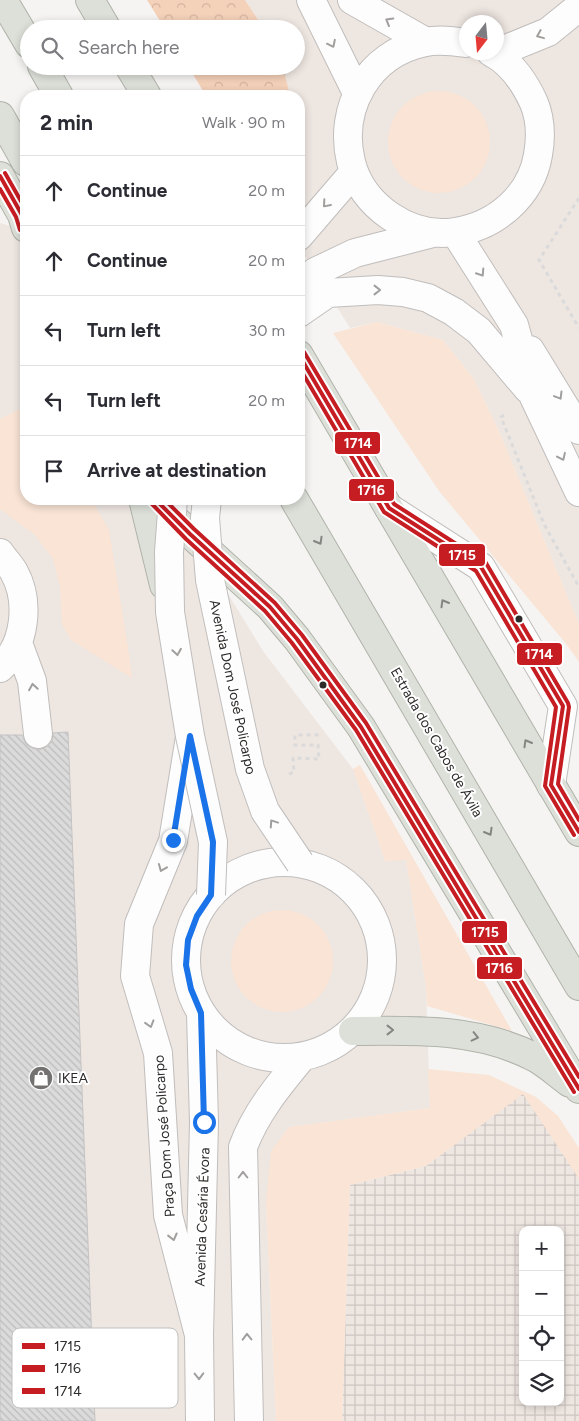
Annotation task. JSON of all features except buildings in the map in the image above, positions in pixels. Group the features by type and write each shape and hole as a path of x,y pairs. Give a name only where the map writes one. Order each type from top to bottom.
{"highway":[{"path":"3,0 20,29"},
{"path":"90,0 102,20"},
{"path":"47,75 56,90"},
{"path":"134,75 143,90"},
{"path":"0,116 20,151"},
{"path":"0,176 20,211"},
{"path":"305,365 579,832"},
{"path":"144,505 170,612"},
{"path":"161,505 270,607 297,639 361,727 579,1089"},
{"name":"Estrada dos Cabos de Ávila","path":"298,505 579,986"},
{"path":"353,1030 427,1030 457,1033 511,1047 538,1059 579,1089"}],"street":[{"path":"311,0 357,93"},
{"path":"352,0 426,42"},
{"path":"504,48 548,32 579,7"},
{"path":"459,42 449,40 426,42 398,51 374,69 357,93 349,119 347,146 354,172 367,195 386,214 409,226 445,232 514,326 579,430"},
{"path":"305,302 314,286 355,253 482,225 506,211 524,191 536,166 540,139 537,112 526,86 509,65 502,60"},
{"path":"305,229 354,172"},
{"path":"314,286 403,292 428,298 454,312 478,331 534,397"},
{"path":"514,326 534,397 579,492"},
{"path":"172,505 169,552 170,612 190,736 213,842 211,895"},
{"name":"Avenida Dom José Policarpo","path":"206,505 205,518 210,580 250,769 265,811 300,863"},
{"path":"389,508 480,567 563,706 551,785"},
{"path":"0,553 14,573 22,595 24,619 18,643 5,664 0,668"},
{"path":"18,643 32,681 38,734"},
{"name":"Praça Dom José Policarpo","path":"190,736 173,840 139,924 135,976 158,1053 168,1215 199,1335"},
{"path":"275,863 300,863 329,873 354,891 372,917 382,946 382,977 372,1006 353,1030 330,1048 302,1057 273,1058 245,1050 220,1034 201,1013 191,989 186,965 188,940 197,916 211,895 230,879 251,868 275,863"},
{"name":"Avenida Cesária Évora","path":"200,1421 199,1335 204,1122 201,1013"},
{"path":"249,1421 243,1147 250,1127 261,1110 302,1057"}],"path":[{"path":"579,198 539,260 579,328"},
{"path":"508,412 501,417 544,524 579,587"},
{"path":"284,775 294,772 293,758 319,759 318,745 295,745 295,735 321,735"}],"shaded area":[{"path":"245,0 579,0 579,624 499,431 474,379 443,340 377,322 350,328 305,256 305,90 289,90 285,75 305,75 305,20 258,20"},
{"path":"439,91 458,95 475,106 486,123 490,142 486,161 475,178 458,189 439,193 420,189 403,178 392,161 388,142 392,123 403,106 420,95"},
{"path":"0,223 20,229 20,505 174,505 263,651 353,769 385,861 406,859 426,988 430,1108 290,1127 266,1204 276,1421 0,1421"},
{"path":"377,322 443,340 474,379 499,431 579,624 579,662 439,491 333,333"},
{"path":"20,409 20,505 94,505 109,530 132,678 71,640 62,624 60,587 53,559 35,535 0,509 0,419"},
{"path":"360,765 512,1031 427,1006 426,988 406,860 385,861 353,769"},
{"path":"282,910 301,914 318,925 329,942 333,961 329,980 318,997 301,1008 282,1012 263,1008 246,997 235,980 231,961 235,942 246,925 263,914"},
{"path":"428,1069 489,1075 536,1097 558,1116 579,1148 579,1179 523,1094 426,1166 350,1185 342,1421 276,1421 266,1204 271,1151 289,1127 430,1108"},
{"path":"523,1093 579,1172 579,1421 342,1421 350,1185 426,1166"}],"green space":[{"path":"147,0 245,0 258,20 159,20"},
{"path":"193,75 285,75 289,90 202,90"}],"transit line":[{"name":"1714","path":"5,173 20,199"},
{"name":"1715","path":"0,176 20,211"},
{"name":"1716","path":"0,189 16,217 20,230"},
{"name":"1714","path":"305,354 394,504 486,563 568,703 558,784 579,820"},
{"name":"1715","path":"305,365 389,508 481,567 563,706 551,785"},
{"name":"1716","path":"305,377 384,512 476,571 556,707 545,786 574,835"},
{"name":"1716","path":"153,505 186,539 265,611 292,643 356,730 574,1092"},
{"name":"1715","path":"161,505 270,607 297,639 361,727 579,1089"},
{"name":"1714","path":"170,505 275,603 302,635 366,723 579,1077"},
{"name":"1715","path":"551,785 579,832"}],"place":[{"name":"IKEA","path":"41,1078"}],"route":[{"path":"173,840 190,736 213,842 211,895 197,916 188,940 186,965 191,989 201,1013 204,1122"}]}
